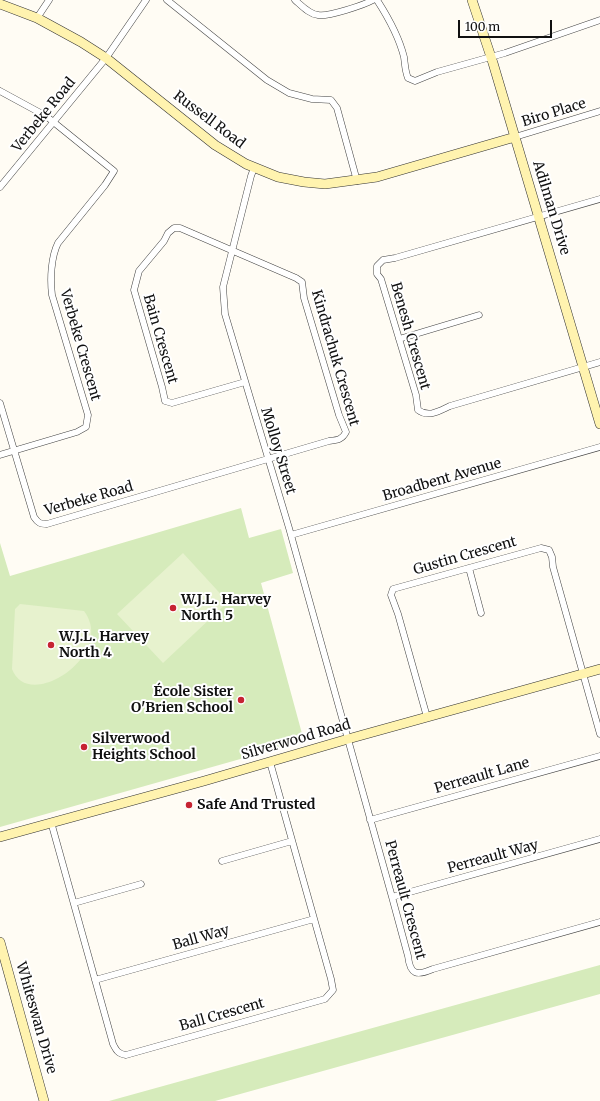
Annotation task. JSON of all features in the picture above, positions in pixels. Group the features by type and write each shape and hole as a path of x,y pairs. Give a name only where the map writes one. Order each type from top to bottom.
{"street":[{"path":"37,18 49,0"},
{"name":"Verbeke Road","path":"1,184 106,58 146,0"},
{"path":"167,0 266,80 289,93 312,99 331,100 337,108 357,180"},
{"path":"295,0 309,11 319,15 335,13 373,0"},
{"path":"377,0 393,28 404,56 408,78 415,82 437,72 505,53 600,20"},
{"name":"Adilman Drive","path":"472,0 491,56 600,424"},
{"name":"Russell Road","path":"0,4 37,18 81,42 106,58 215,145 254,168 278,177 325,184 377,178 515,137"},
{"path":"0,91 46,116 53,122"},
{"name":"Biro Place","path":"515,137 600,111"},
{"name":"Verbeke Crescent","path":"14,450 82,430 88,423 88,416 52,295 51,286 53,259 54,250 58,243 105,185 114,171 53,122"},
{"name":"Molloy Street","path":"254,168 223,287 225,314 291,535 348,739"},
{"name":"Benesh Crescent","path":"584,367 450,406 432,414 423,414 418,410 416,395 381,279 377,274 377,266 383,260 395,258 600,198"},
{"name":"Bain Crescent","path":"232,251 180,228 174,228 168,233 164,241 139,271 134,290 165,401 172,403 245,382"},
{"name":"Kindrachuk Crescent","path":"232,251 302,282 304,298 339,416 346,432 344,437 338,440 329,441 268,459"},
{"path":"399,339 479,315"},
{"path":"584,367 600,362"},
{"name":"Verbeke Road","path":"0,403 37,523 47,524 268,459"},
{"name":"Broadbent Avenue","path":"291,535 600,447"},
{"path":"0,455 14,450"},
{"name":"Gustin Crescent","path":"427,717 398,614 391,595 393,589 534,549 541,548 549,550 552,557 553,568 583,674"},
{"path":"469,568 481,613"},
{"name":"Silverwood Road","path":"0,837 600,669"},
{"path":"583,674 600,734"},
{"name":"Perreault Crescent","path":"348,739 408,956 409,966 417,974 600,922"},
{"name":"Perreault Lane","path":"370,820 600,756"},
{"name":"Ball Crescent","path":"51,822 112,1044 118,1052 126,1055 325,999 333,990 270,762"},
{"name":"Perreault Way","path":"392,897 600,839"},
{"path":"222,861 292,841"},
{"path":"74,903 141,884"},
{"name":"Ball Way","path":"95,980 314,919"},
{"name":"Whiteswan Drive","path":"0,942 44,1101"}],"green space":[{"path":"241,508 249,538 281,529 293,573 261,583 304,741 0,827 0,543 10,576"},
{"name":"W.J.L. Harvey North 5","path":"183,553 228,602 163,663 117,614"},
{"name":"W.J.L. Harvey North 4","path":"20,604 84,611 91,628 89,645 80,660 66,673 51,682 35,685 21,681 12,669 15,609"},
{"path":"600,965 600,994 215,1101 109,1101"}],"place":[{"name":"W.J.L. Harvey North 5","path":"173,608"},
{"name":"W.J.L. Harvey North 4","path":"51,645"},
{"name":"École Sister O'Brien School","path":"241,700"},
{"name":"Silverwood Heights School","path":"84,747"},
{"name":"Safe And Trusted","path":"189,805"}]}
